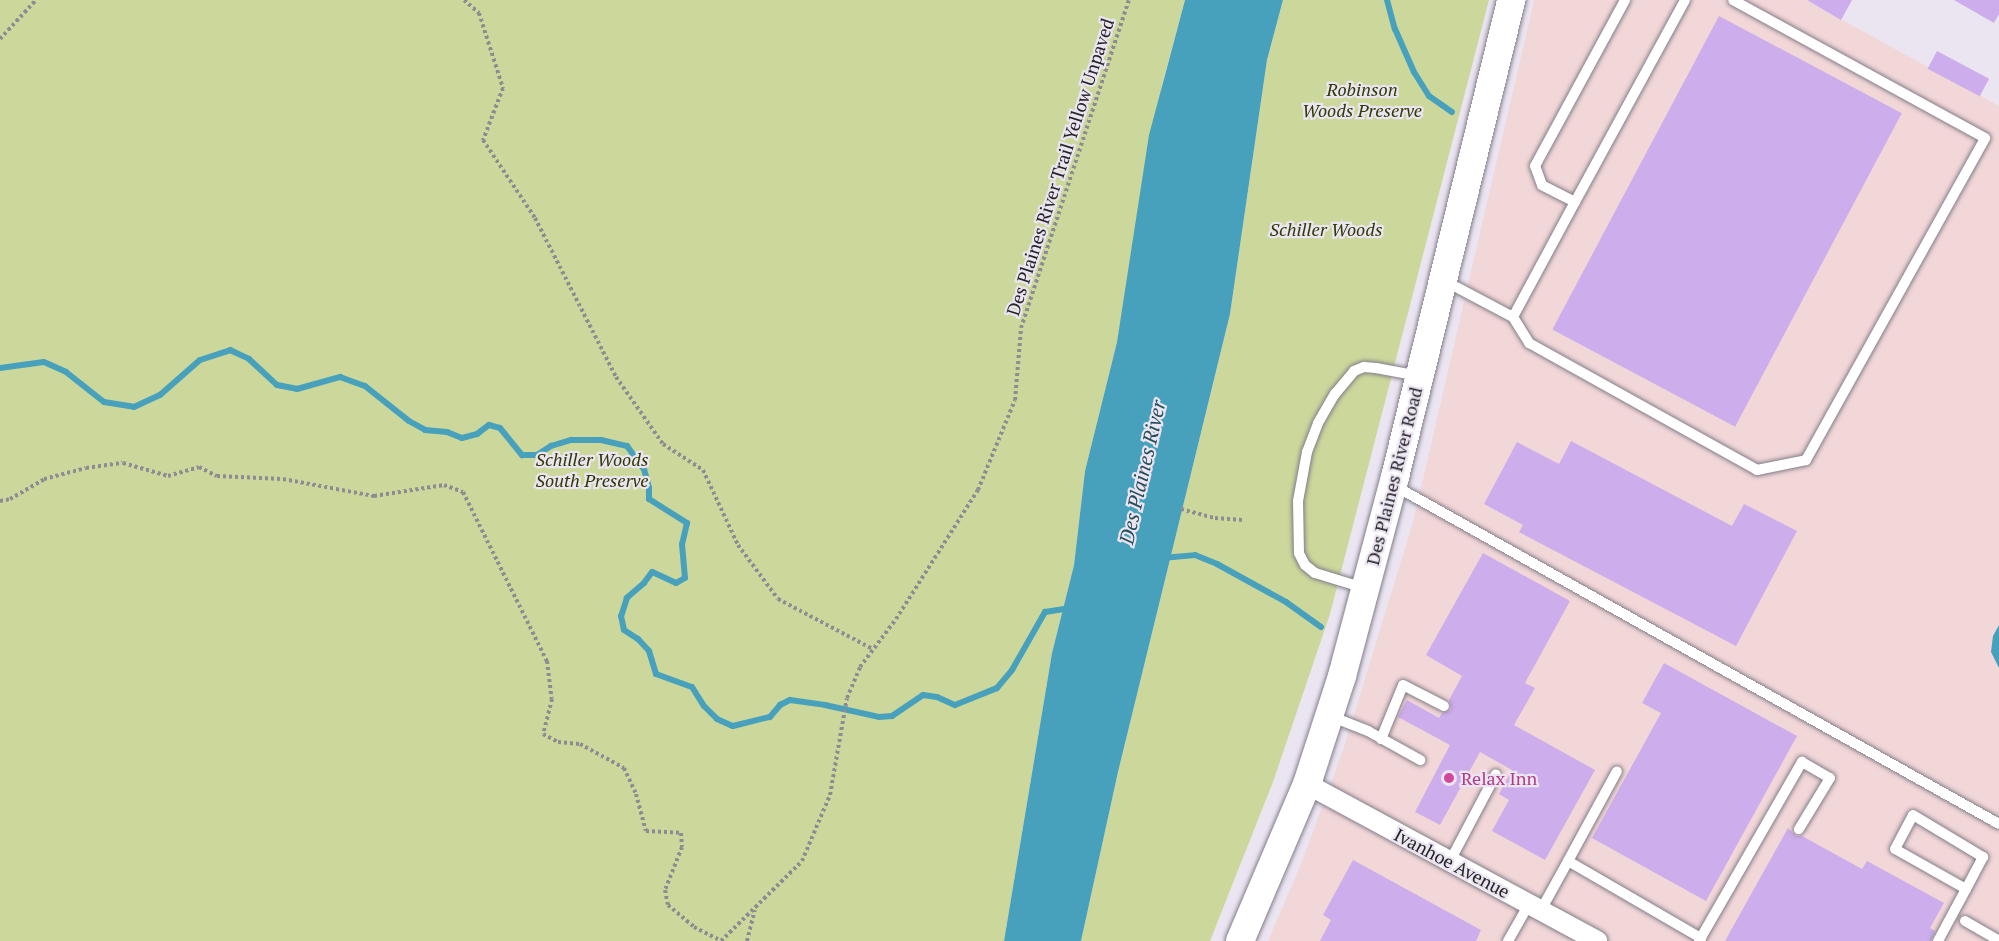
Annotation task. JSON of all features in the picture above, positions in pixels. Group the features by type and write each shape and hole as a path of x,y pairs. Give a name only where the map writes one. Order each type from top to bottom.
{"main road":[{"name":"Des Plaines River Road","path":"1240,941 1307,784 1330,716 1393,485 1511,0"}],"street":[{"name":"Ivanhoe Avenue","path":"1307,784 1535,907 1570,935 1598,941"}],"lane":[{"path":"1575,202 1542,185 1535,166 1625,0"},
{"path":"1513,317 1685,0"},
{"path":"1443,280 1513,317 1529,342 1757,470 1806,460 1985,138 1733,0"},
{"path":"1365,588 1315,573 1305,565 1299,553 1298,501 1307,452 1330,404 1354,371 1364,367 1419,376"},
{"path":"1393,485 1999,824"},
{"path":"1382,739 1403,685 1444,706"},
{"path":"1330,716 1382,739 1420,760"},
{"path":"1568,861 1700,939 1802,762 1830,778 1799,830"},
{"path":"1508,941 1568,861 1617,771"},
{"path":"1450,861 1496,774"},
{"path":"1938,941 1966,889 1983,857 1913,815 1895,849 1966,889"},
{"path":"1965,921 1999,941"}],"path":[{"path":"0,39 36,0"},
{"path":"464,0 479,13 503,88 483,140 535,218 616,377 663,444 703,470 738,545 778,599 873,649"},
{"name":"Des Plaines River Trail Yellow Unpaved","path":"722,941 802,861 830,795 847,698 860,667 896,619 978,490 1015,400 1021,328 1129,0"},
{"path":"0,501 10,499 44,479 86,468 123,463 168,476 199,467 217,476 283,479 374,496 444,485 463,492 547,661 552,699 543,734 558,742 580,744 624,768 636,794 646,831 681,833 682,847 666,890 668,905 694,927 722,941"},
{"path":"1181,509 1215,518 1243,520"},
{"path":"747,941 756,908"}],"shaded area":[{"path":"1534,0 1806,0 1999,106 1999,941 1268,941 1299,869 1343,750 1413,522"}],"green space":[{"name":"Schiller Woods South Preserve","path":"0,0 1185,0 1162,85 1117,342 1085,471 1074,565 1052,653 1004,941 0,941"},
{"name":"Schiller Woods","path":"1283,0 1489,0 1330,614 1273,782 1210,941 1081,941 1118,772 1230,314 1267,60"}],"water":[{"name":"Des Plaines River","path":"1185,0 1283,0 1267,60 1230,314 1118,772 1081,941 1004,941 1052,653 1074,565 1085,471 1117,342 1149,135"},
{"path":"1999,625 1999,668 1991,652 1993,636"}],"building":[{"path":"1807,0 1852,0 1841,20"},
{"path":"1954,0 1999,0 1999,14 1994,23"},
{"path":"1719,16 1902,113 1735,427 1552,329"},
{"path":"1937,51 1989,79 1980,96 1928,69"},
{"path":"1571,441 1732,526 1744,504 1797,531 1736,646 1519,532 1523,525 1484,504 1517,442 1559,464"},
{"path":"1483,553 1570,601 1525,683 1535,688 1514,725 1595,770 1545,860 1492,831 1509,800 1499,794 1512,770 1480,752 1440,825 1415,812 1450,745 1398,717 1407,700 1439,718 1442,713 1451,709 1449,700 1462,676 1426,655"},
{"path":"1664,663 1797,736 1706,901 1592,838 1661,713 1642,703"},
{"path":"1788,828 1796,836 1802,836 1862,869 1867,861 1944,903 1930,928 1935,931 1931,941 1725,941"},
{"path":"1353,860 1481,930 1476,941 1320,941 1331,920 1323,915"}],"waterway":[{"path":"1387,0 1395,29 1414,72 1429,96 1452,112"},
{"path":"0,368 44,362 66,372 104,402 134,407 160,395 200,360 230,350 249,359 277,385 297,389 340,377 365,386 409,421 425,430 447,432 462,438 477,434 489,425 500,428 522,455 537,455 551,446 571,440 601,440 627,446 644,469 649,488 649,499 687,523 682,544 685,578 676,583 652,572 644,583 627,598 621,616 624,630 638,639 649,651 656,674 692,687 704,706 717,719 733,726 770,717 780,705 790,700 879,717 892,716 923,695 937,697 955,705 997,688 1012,670 1045,612 1071,608"},
{"path":"1162,558 1195,555 1217,564 1286,602 1321,627"}],"place":[{"name":"Relax Inn","path":"1449,778"}],"park label":[{"name":"Robinson Woods Preserve","path":"1362,100"}]}
